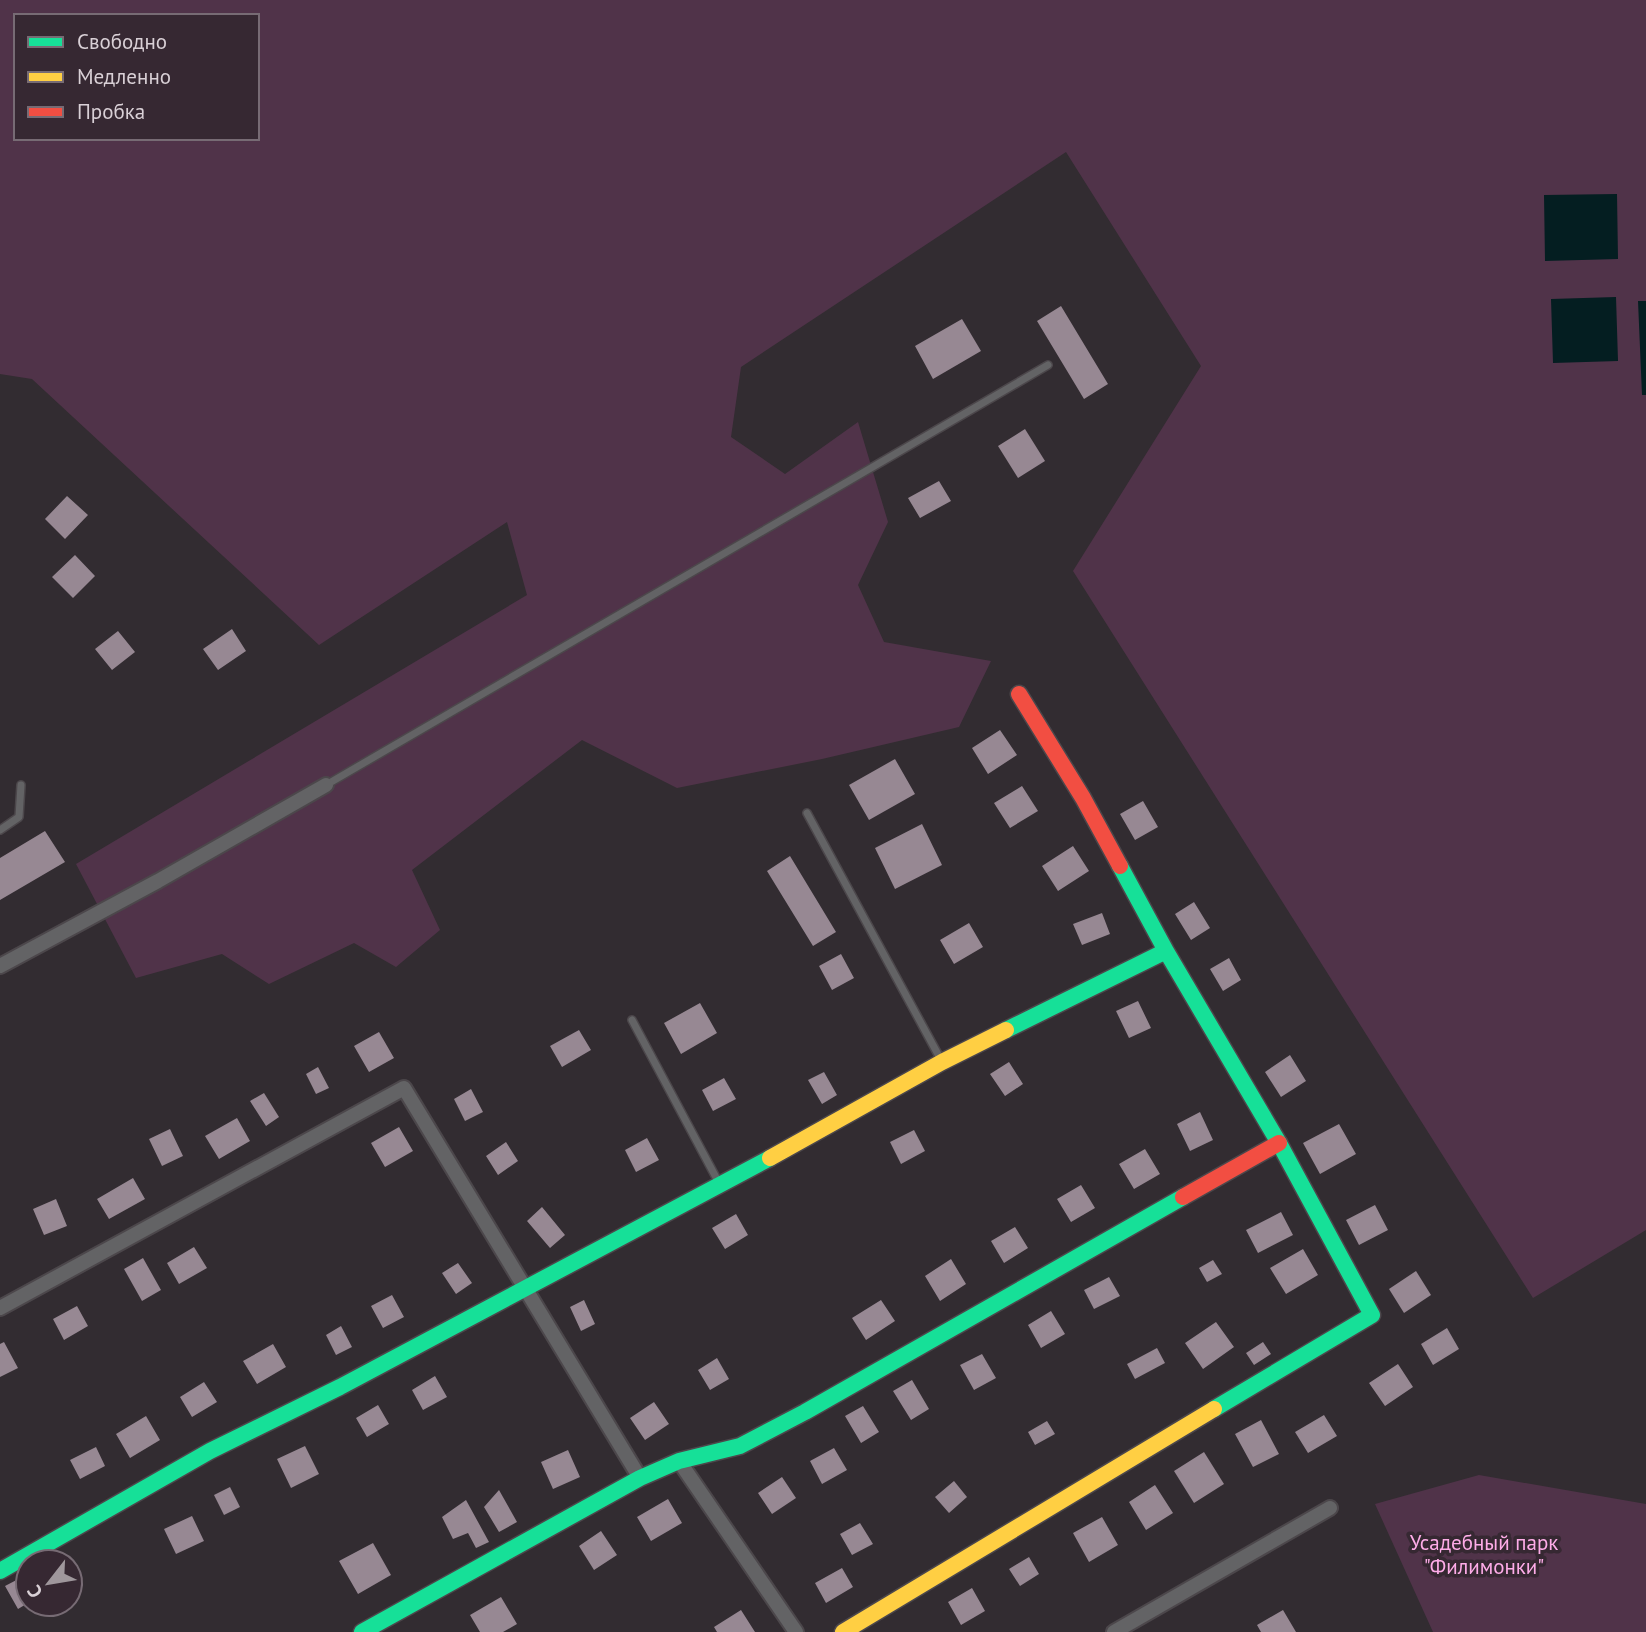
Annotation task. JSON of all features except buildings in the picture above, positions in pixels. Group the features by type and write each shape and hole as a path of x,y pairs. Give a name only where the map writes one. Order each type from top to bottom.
{"street":[{"path":"843,1632 1372,1315 1279,1143 1166,950 1083,798 1019,694"},
{"path":"0,965 158,881 326,785"},
{"path":"0,1571 210,1451 526,1289 720,1186 943,1062 1166,950"},
{"path":"0,1308 404,1088 640,1478"},
{"path":"362,1632 640,1478 679,1461 740,1446 795,1418 1279,1143"},
{"path":"679,1461 796,1632"},
{"path":"1114,1632 1330,1508"}],"lane":[{"path":"326,785 1048,365"},
{"path":"0,830 19,817 21,785"},
{"path":"807,813 943,1062"},
{"path":"632,1020 720,1186"}],"green space":[{"path":"0,0 1646,0 1646,1230 1533,1298 1073,571 1201,366 1066,152 741,367 731,437 785,474 858,422 888,522 858,585 884,642 991,661 959,727 822,759 677,788 582,740 412,870 440,930 396,967 354,943 269,984 222,954 136,978 76,864 527,595 507,522 319,645 32,379 0,374"},
{"name":"Усадебный парк \"Филимонки\"","path":"1479,1475 1646,1504 1646,1632 1433,1632 1375,1504"}],"water":[{"path":"1617,194 1618,259 1545,261 1544,195"},
{"path":"1616,297 1618,361 1553,363 1551,299"},
{"path":"1638,301 1646,301 1646,395 1642,395"}],"traffic: fast":[{"path":"1120,866 1166,951 1279,1143 1372,1315 1214,1409"},
{"path":"1006,1030 1166,951"},
{"path":"0,1571 210,1451 340,1387 770,1158"},
{"path":"362,1632 640,1478 679,1461 740,1446 805,1412 1183,1197"}],"traffic: slow":[{"path":"770,1158 942,1062 1006,1030"},
{"path":"843,1632 1214,1409"}],"traffic: jam":[{"path":"1019,694 1083,798 1120,866"},
{"path":"1183,1197 1279,1143"}]}
